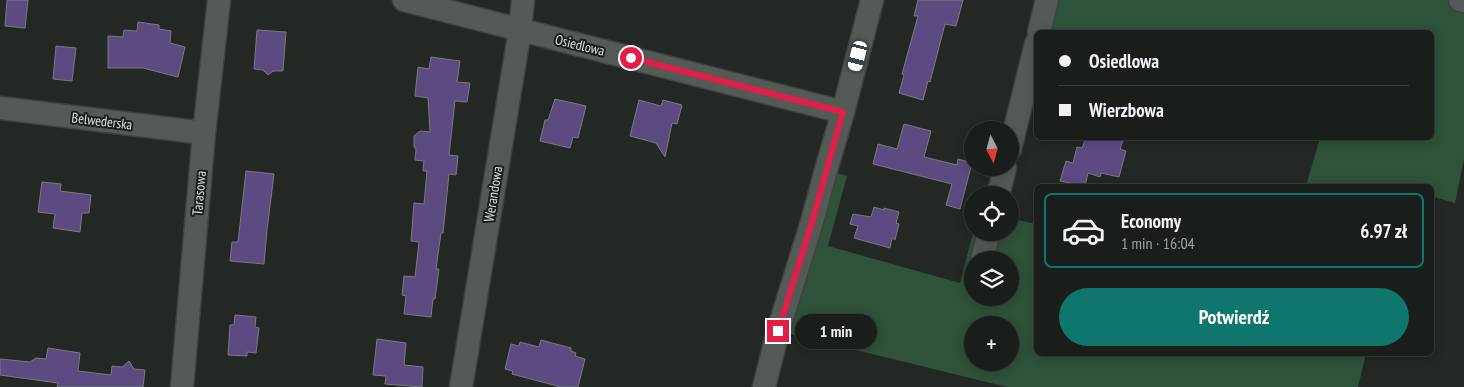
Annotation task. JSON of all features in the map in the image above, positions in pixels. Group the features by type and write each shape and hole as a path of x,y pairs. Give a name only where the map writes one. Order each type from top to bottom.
{"street":[{"name":"Tarasowa","path":"182,387 204,133 219,0"},
{"name":"Osiedlowa","path":"404,0 843,112"},
{"name":"Werandowa","path":"461,387 520,30 522,0"},
{"path":"764,387 778,331 812,222 843,112 872,0"},
{"path":"1040,30 1047,0"},
{"path":"1460,0 1464,1"},
{"path":"1017,121 1034,52"},
{"name":"Belwederska","path":"0,108 204,133"}],"green space":[{"path":"1047,0 1464,0 1464,159 1455,203 1434,197 1434,184 1307,184 1319,140 1434,140 1434,30 1040,30"},
{"path":"826,170 847,176 828,246 960,283 964,268 964,306 1019,306 1019,251 968,251 971,241 1019,241 1019,220 1034,224 1034,356 1366,356 1358,387 1007,387 778,331"}],"building":[{"path":"7,0 28,0 25,28 5,26"},
{"path":"918,0 963,0 956,26 945,24 930,82 928,81 923,100 899,93 904,75 902,74 918,16 914,16"},
{"path":"138,22 159,25 159,29 171,31 170,43 185,47 178,77 143,68 108,68 108,36 123,37 124,30 137,31"},
{"path":"257,30 286,32 283,71 273,71 268,75 263,70 254,69"},
{"path":"56,46 76,48 72,81 53,79"},
{"path":"431,57 460,61 457,82 470,83 467,102 455,101 449,155 458,156 456,175 449,174 443,233 441,233 436,269 439,269 431,317 404,314 406,296 402,295 404,276 415,277 419,242 411,241 414,203 424,204 427,171 423,171 424,161 415,160 414,136 420,131 430,132 428,98 415,96 418,67 429,69"},
{"path":"555,99 586,106 578,138 573,137 570,148 540,141 545,120 548,120"},
{"path":"639,100 661,106 663,100 682,105 677,124 672,123 665,157 656,143 630,136"},
{"path":"904,124 931,131 924,157 957,165 958,159 964,161 964,176 969,176 966,186 964,186 960,209 946,205 952,184 873,164 878,144 897,149"},
{"path":"1085,140 1123,140 1120,149 1126,151 1119,177 1101,173 1100,177 1088,173 1085,184 1060,181 1066,161 1073,163 1077,147 1082,148"},
{"path":"246,171 274,174 264,264 230,261 232,242 238,242"},
{"path":"42,182 61,184 60,191 91,195 89,213 82,213 80,232 53,228 55,214 38,212"},
{"path":"874,207 899,212 896,223 899,224 895,240 892,238 890,248 854,238 858,226 850,224 853,214 871,217"},
{"path":"235,315 256,317 255,327 259,328 256,353 247,352 247,356 228,355 230,325 234,325"},
{"path":"377,339 406,343 404,365 423,367 422,387 385,384 386,376 373,375"},
{"path":"541,340 571,348 571,351 576,353 575,356 585,359 578,387 561,387 512,374 513,371 505,369 511,344 519,346 520,342 539,347"},
{"path":"48,348 80,353 78,371 111,375 112,366 122,367 129,361 134,369 145,370 143,387 57,387 58,383 0,375 0,359 30,362 36,358 46,359"}],"route":[{"path":"631,58 843,112 812,222 778,331"}]}
